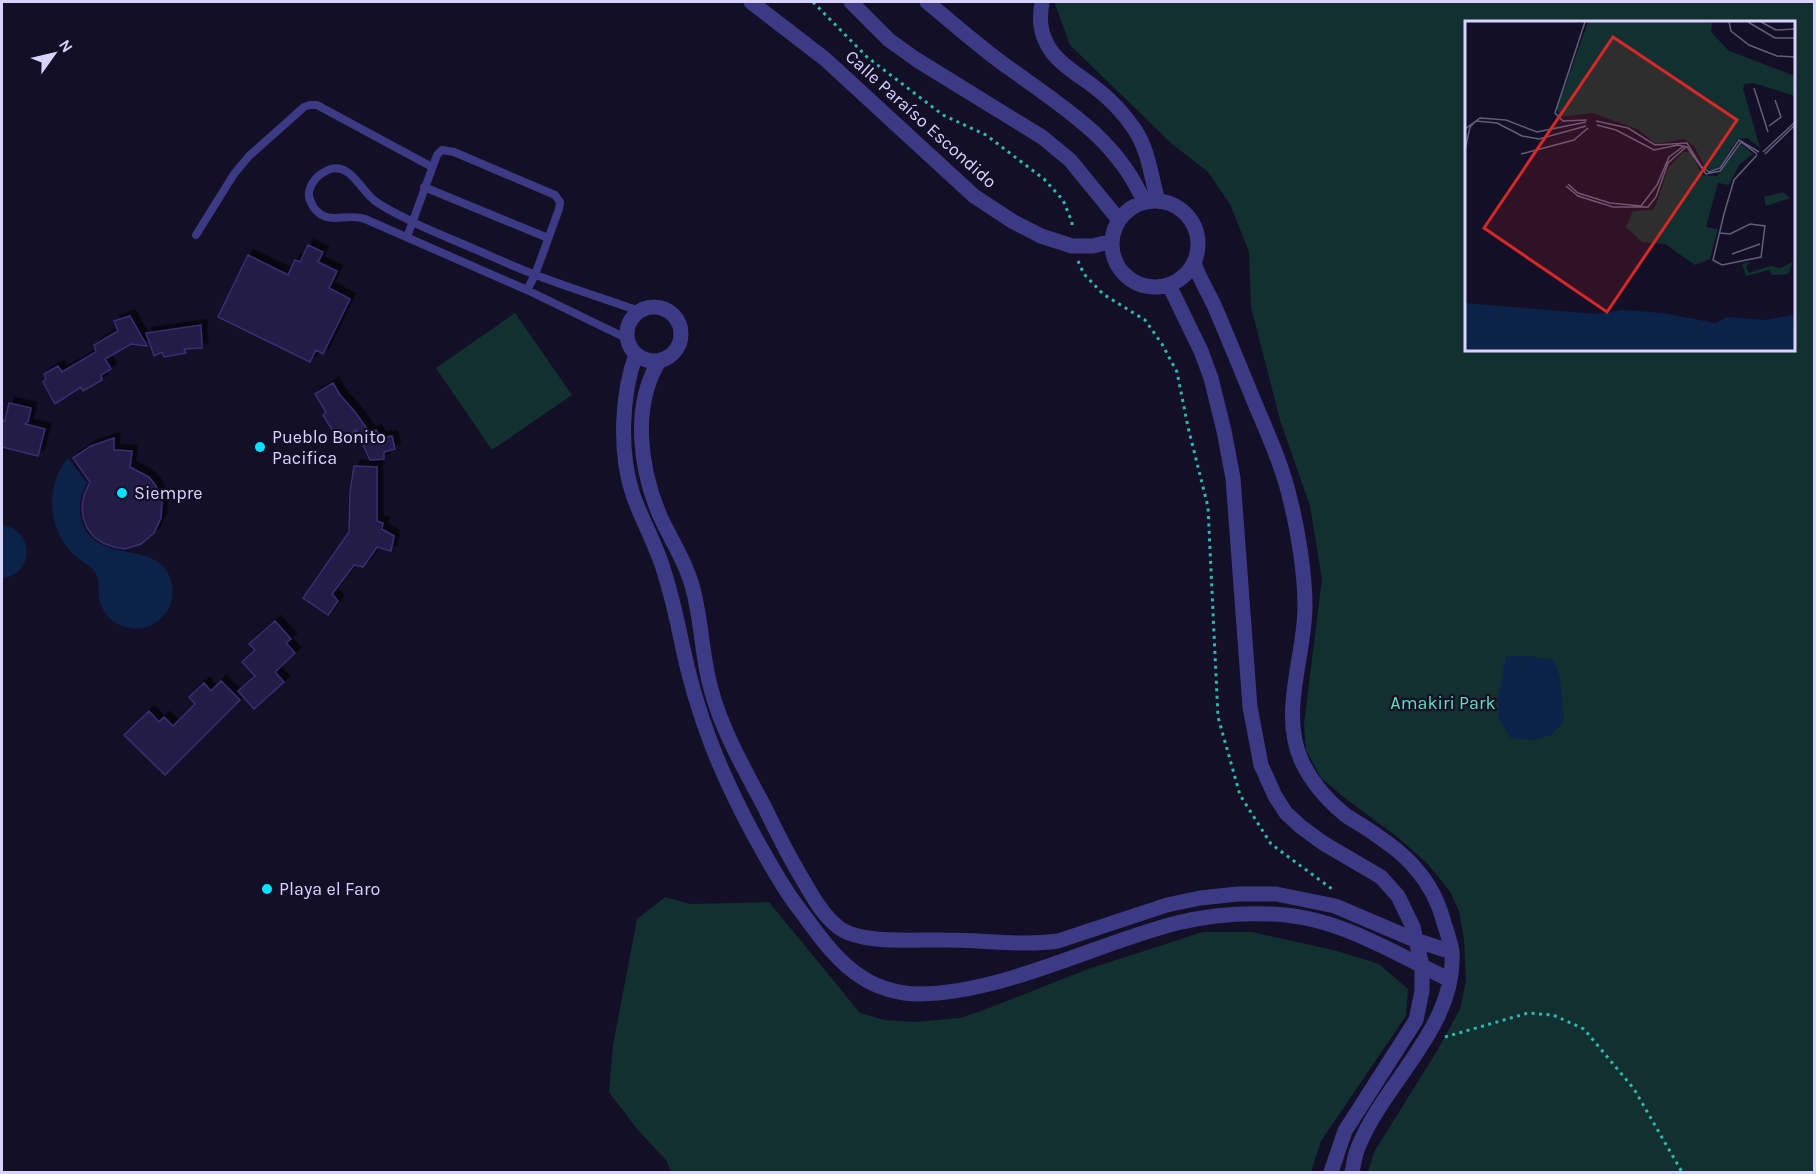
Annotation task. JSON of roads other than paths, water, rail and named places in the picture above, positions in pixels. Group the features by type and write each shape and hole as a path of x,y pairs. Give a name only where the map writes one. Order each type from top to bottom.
{"street":[{"name":"Calle Paraíso Escondido","path":"751,2 825,59 974,196 1011,221 1041,236 1072,246 1093,246 1112,241"},
{"path":"850,2 889,40 917,60 1017,121 1070,160 1119,220"},
{"path":"927,2 1099,136 1151,201"},
{"path":"1042,2 1039,22 1046,44 1054,55 1120,111 1144,146 1151,201"},
{"path":"1151,201 1172,204 1183,212 1192,222 1197,236 1198,250 1188,273 1169,285 1155,287 1141,285 1119,268 1113,255 1112,241 1114,230 1126,212 1151,201"},
{"path":"1194,263 1242,369 1274,448 1290,500 1305,604 1294,693 1294,737 1297,752 1310,777 1325,796 1344,814 1371,831 1416,869 1439,904 1452,952 1450,980 1438,1015 1423,1043 1368,1126 1359,1144 1352,1173"},
{"path":"1169,285 1201,351 1211,378 1224,431 1233,478 1250,706 1261,765 1275,796 1300,826 1323,843 1381,877 1398,896 1413,927 1422,966 1422,992 1416,1020 1345,1131 1331,1173"},
{"path":"655,307 671,313 676,319 681,336 674,351 668,357 660,360 643,358 631,347 627,331 629,323 639,311 655,307"},
{"path":"636,354 626,396 624,436 626,470 634,497 668,582 688,673 705,729 740,810 785,891 830,949 864,979 898,992 919,994 961,990 1032,971 1177,923 1208,916 1271,914 1304,917 1353,933 1450,980"},
{"path":"660,360 646,388 643,414 644,461 653,497 691,582 710,687 719,716 787,852 820,909 840,928 859,936 886,939 1029,944 1058,941 1167,905 1200,898 1238,894 1276,894 1319,902 1344,910 1415,940 1452,952"}],"lane":[{"path":"196,235 234,174 249,156 295,115 310,105 317,105 432,167"},
{"path":"408,237 424,187 437,155 442,150 454,152 555,195 560,202 559,209 527,290"},
{"path":"628,339 527,290 408,237 358,217 334,219 325,217 316,211 310,202 311,185 325,171 341,168 348,172 376,203 413,222 535,274 639,311"},
{"path":"424,187 548,238"}],"water":[{"path":"68,458 87,483 80,509 81,518 88,533 99,543 143,555 156,561 166,570 173,593 168,608 157,622 139,628 130,628 113,621 106,614 100,601 96,574 64,543 54,519 52,506 55,481"},
{"path":"2,525 21,535 27,552 21,569 13,575 2,578"},
{"path":"1506,656 1529,656 1554,660 1560,678 1564,721 1551,735 1533,740 1511,738 1499,720 1498,699"}],"place":[{"name":"Pueblo Bonito Pacifica","path":"260,447"},
{"name":"Siempre","path":"122,493"},
{"name":"Playa el Faro","path":"267,889"}],"park label":[{"name":"Amakiri Park","path":"1443,703"}]}
